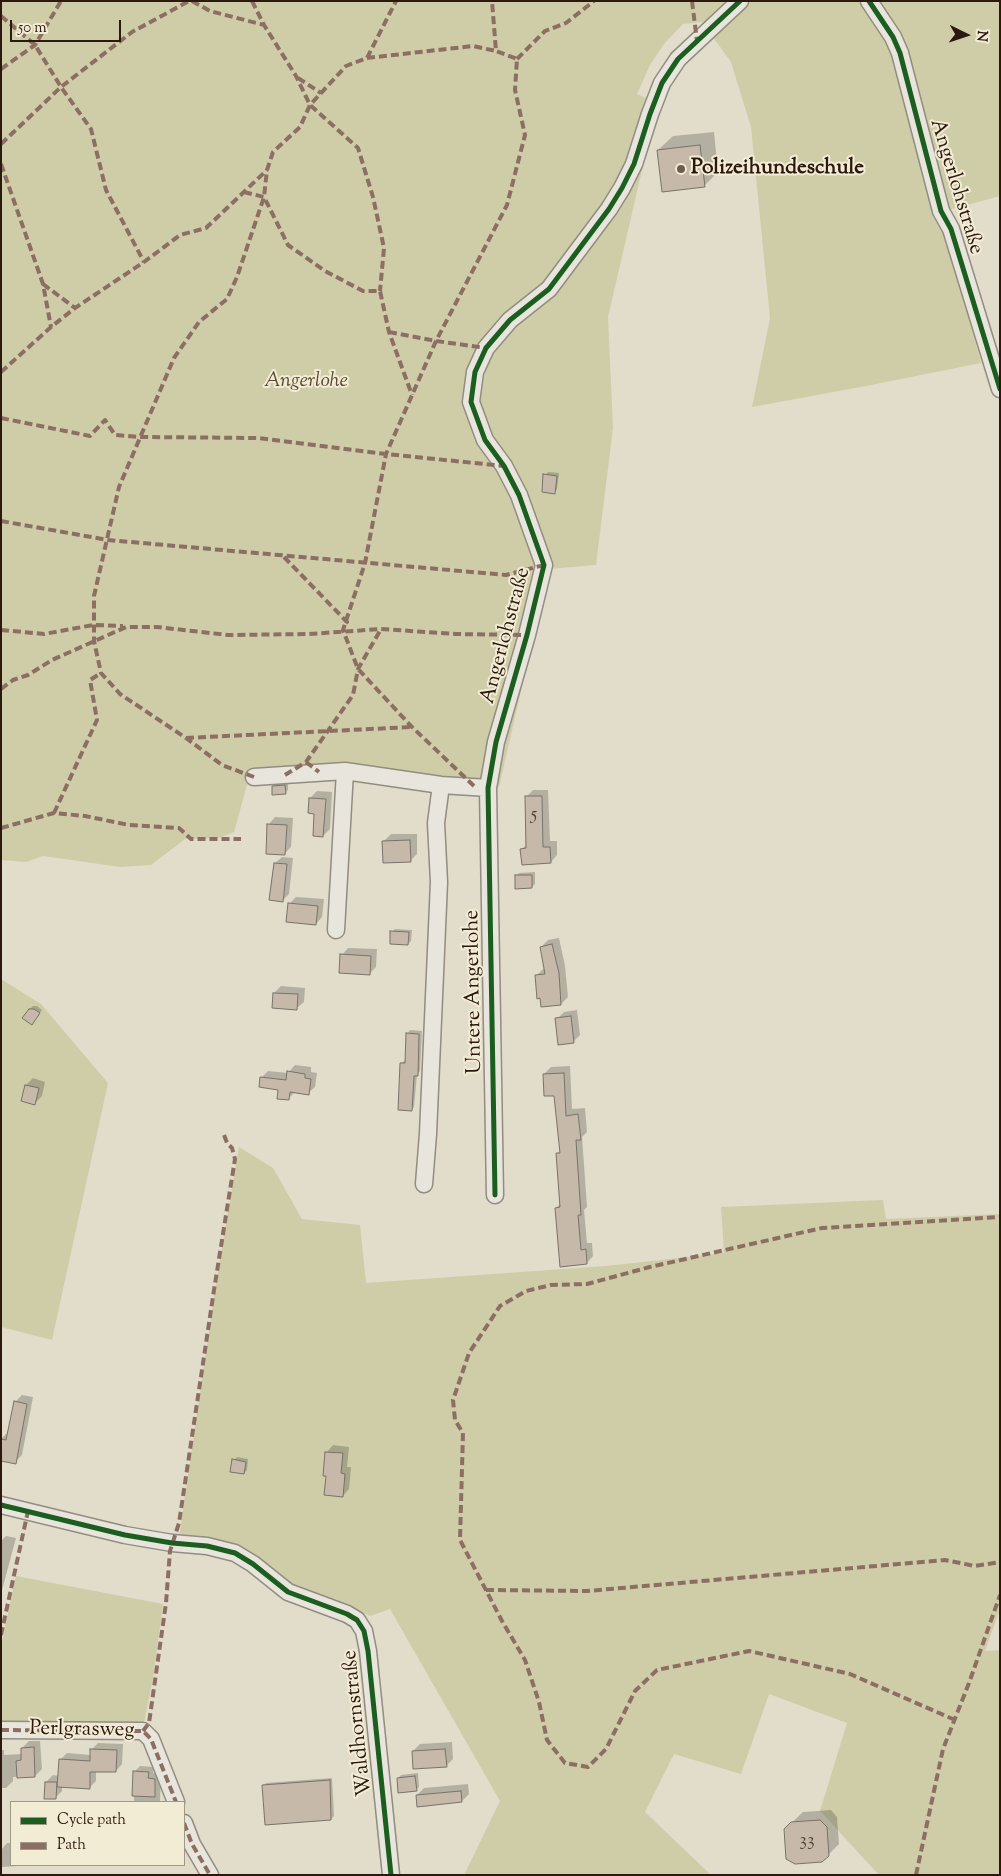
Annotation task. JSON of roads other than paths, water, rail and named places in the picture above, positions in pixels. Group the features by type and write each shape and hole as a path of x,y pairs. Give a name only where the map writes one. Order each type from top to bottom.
{"street":[{"name":"Angerlohstraße","path":"488,788 496,742 528,635 544,565 519,495 504,466 485,440 471,402 475,372 486,348 510,320 550,288 618,195 634,164 662,83 678,59 740,1"},
{"name":"Angerlohstraße","path":"868,1 893,37 900,53 941,211 951,229 1000,389"},
{"path":"254,777 345,771 441,785 488,788"},
{"path":"336,930 345,771"},
{"name":"Untere Angerlohe","path":"424,1184 428,1134 439,882 436,824 441,785"},
{"name":"Untere Angerlohe","path":"488,788 495,1195"},
{"name":"Waldhornstraße","path":"1,1505 126,1534 235,1553 253,1564 288,1592 347,1614 357,1620 364,1631 368,1651 392,1875"},
{"name":"Perlgrasweg","path":"1,1730 143,1731 151,1739 176,1801"},
{"path":"185,1826 192,1844 210,1875"}],"place":[{"name":"Polizeihundeschule","path":"681,169"}],"park label":[{"name":"Angerlohe","path":"306,382"}]}
